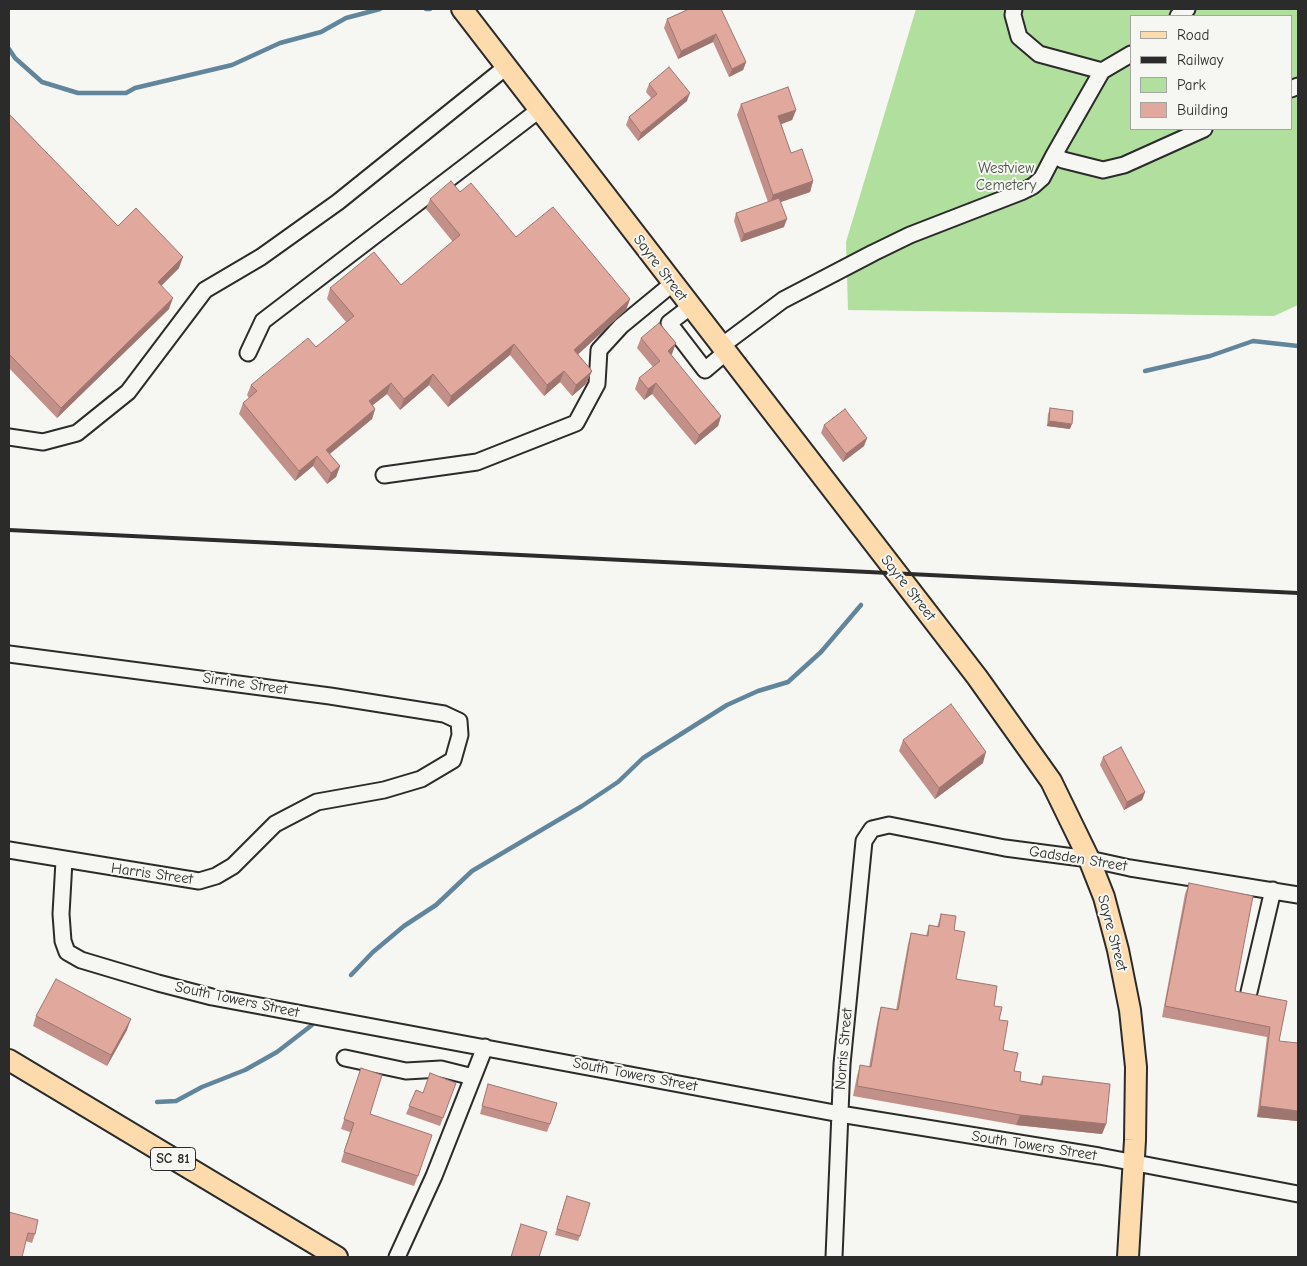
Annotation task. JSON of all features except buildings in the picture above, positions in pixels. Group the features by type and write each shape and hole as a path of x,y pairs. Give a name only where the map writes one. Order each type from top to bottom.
{"main road":[{"name":"Sayre Street","path":"462,9 690,308 977,677 1051,781 1089,859 1104,897 1116,942 1130,1010 1136,1067 1134,1163 1128,1257"},
{"name":"SC 81","path":"9,1060 337,1257"}],"street":[{"path":"1014,9 1013,15 1019,37 1039,54 1102,71"},
{"path":"690,308 669,322 705,370 723,350 783,300 910,234 1033,186 1042,178 1102,71 1130,55"},
{"path":"9,437 44,442 77,434 128,392 205,290 261,257 338,202 506,67"},
{"path":"248,353 263,321 539,110"},
{"path":"1054,155 1063,160 1103,170 1124,165 1202,130"},
{"path":"384,475 477,462 576,423 597,384 599,350 621,326 672,284"},
{"name":"Sirrine Street","path":"9,654 330,696 444,714 459,721 460,735 458,742"},
{"name":"Harris Street","path":"9,850 64,861 199,881 216,876 233,866 275,824 316,802 384,790 422,779 453,760 458,742"},
{"name":"Gadsden Street","path":"864,841 872,829 889,825 1005,848 1089,859 1130,868 1298,895"},
{"name":"Norris Street","path":"834,1257 840,1114 864,841"},
{"name":"South Towers Street","path":"64,861 60,914 62,941 67,952 81,960 212,997 840,1114 1134,1163 1298,1194"},
{"path":"1249,992 1274,890"},
{"path":"397,1257 434,1176 485,1047"},
{"path":"344,1058 406,1071 441,1069 473,1077"}],"green space":[{"name":"Westview Cemetery","path":"916,9 1298,9 1298,305 1274,316 848,310 846,242"}],"waterway":[{"path":"9,49 15,58 42,82 78,93 126,93 135,88 232,65 280,43 321,32 346,18 380,9"},
{"path":"1145,371 1210,356 1253,341 1298,346"},
{"path":"351,975 373,952 404,926 436,905 472,871 582,806 618,782 643,758 727,705 758,691 788,682 821,652 861,605"},
{"path":"157,1102 176,1101 202,1087 245,1070 277,1052 312,1025"}],"railway":[{"path":"9,530 1298,593"}]}
